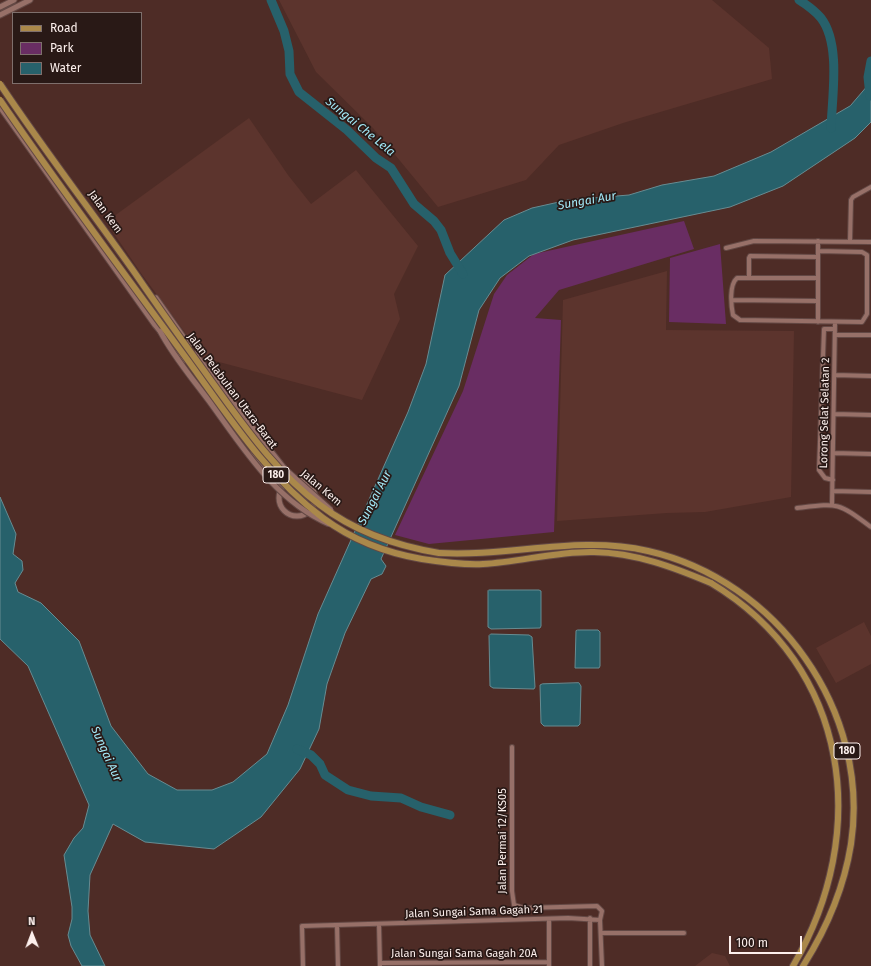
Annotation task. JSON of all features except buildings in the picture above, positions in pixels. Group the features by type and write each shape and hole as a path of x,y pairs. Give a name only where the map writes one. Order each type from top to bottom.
{"main road":[{"name":"Jalan Pelabuhan Utara-Barat","path":"0,84 34,136 266,455 281,472 320,506 347,523 377,536 409,547 439,553 487,554 573,544 617,545 648,551 676,558 716,576 732,586 773,619 806,658 831,702 849,760 853,814 848,858 838,896 829,920 803,966"},
{"name":"Jalan Pelabuhan Utara-Barat","path":"0,100 146,302 270,469 297,496 323,518 374,546 421,559 482,564 568,553 613,553 650,560 679,569 711,583 732,596 762,619 776,633 805,671 827,715 839,754 844,781"},
{"path":"844,835 846,799"},
{"path":"793,966 810,941 824,915 839,871 842,853"}],"street":[{"path":"0,7 14,0"},
{"path":"0,15 20,2 30,0"},
{"name":"Jalan Kem","path":"0,81 263,447 292,480"},
{"path":"0,107 203,393 269,480 311,516 341,529"},
{"path":"850,242 851,200 853,197 871,187"},
{"path":"726,248 754,241 871,242"},
{"path":"818,241 818,322"},
{"path":"818,251 862,252 867,255 866,318 862,322 835,323 740,320 733,315 733,282 737,278 749,276 818,278"},
{"path":"749,276 750,256 818,257"},
{"path":"732,300 817,301"},
{"name":"Lorong Selat Selatan 2","path":"832,504 835,414 835,323"},
{"path":"833,480 825,478 819,470 824,329 836,330"},
{"path":"160,331 184,360 264,468 282,488"},
{"path":"836,335 871,335"},
{"name":"Jalan Kem","path":"195,354 284,468 347,523"},
{"path":"835,375 871,376"},
{"path":"835,414 871,415"},
{"path":"834,453 871,454"},
{"path":"292,480 303,481 312,488 314,493 313,505 306,513 295,515 286,511 280,503 279,498 282,488 292,480"},
{"path":"833,491 871,492"},
{"path":"797,508 832,504 848,510 870,526"},
{"name":"Jalan Permai 12/KS05","path":"512,747 512,891 514,905 524,908 597,906 602,911 600,920"},
{"path":"590,918 590,966"},
{"name":"Jalan Sungai Sama Gagah 21","path":"303,966 302,926 590,918 600,920"},
{"path":"548,919 549,964"},
{"path":"600,920 602,966"},
{"path":"379,924 380,965"},
{"path":"337,925 338,966"},
{"path":"601,933 684,933"},
{"name":"Jalan Sungai Sama Gagah 20A","path":"380,965 549,964"}],"shaded area":[{"path":"279,0 712,0 769,48 772,79 623,123 559,145 526,180 438,207 373,128 316,72"},
{"path":"249,118 288,175 311,204 356,170 418,246 394,294 400,319 362,400 204,358 143,276 106,222"},
{"path":"667,271 666,330 794,331 791,497 705,512 667,513 557,521 563,300"},
{"path":"864,622 871,636 871,664 836,683 816,648"},
{"path":"712,953 725,956 730,966 695,966"}],"green space":[{"path":"684,221 694,249 559,290 535,318 561,320 554,532 429,544 395,535 463,391 494,294 507,275 534,254"},
{"path":"720,244 726,324 669,322 670,258"}],"water":[{"name":"Sungai Aur","path":"871,82 871,122 855,138 783,186 730,207 573,240 529,256 500,278 479,310 459,386 381,559 386,566 382,574 371,579 345,633 327,684 319,729 300,769 261,817 214,849 145,842 113,824 90,875 88,911 90,935 105,966 82,966 71,946 68,935 72,919 72,907 64,855 74,838 83,828 89,805 28,666 0,639 0,497 16,534 13,554 22,561 23,570 15,583 18,592 41,603 79,641 111,726 148,774 177,790 212,790 233,782 267,754 288,705 318,614 408,412 426,364 445,275 504,220 532,208 568,200 629,195 662,185 714,176 771,152 850,106"},
{"path":"489,590 541,591 540,628 491,629 488,627"},
{"path":"598,630 600,632 599,668 575,668 576,631"},
{"path":"491,634 529,635 532,637 534,689 493,688 490,686 489,636"},
{"path":"579,683 581,686 580,724 578,726 544,726 541,723 540,685"}],"waterway":[{"name":"Sungai Che Lela","path":"271,0 284,31 289,51 290,74 299,92 347,130 376,158 391,168 414,204 434,221 441,230 450,253 463,274"},
{"path":"799,0 811,8 821,18 827,29 831,42 834,71 831,128"},
{"path":"870,96 868,77 871,61"},
{"path":"297,749 311,755 320,764 325,775 348,790 371,796 401,798 421,807 450,815"}]}
